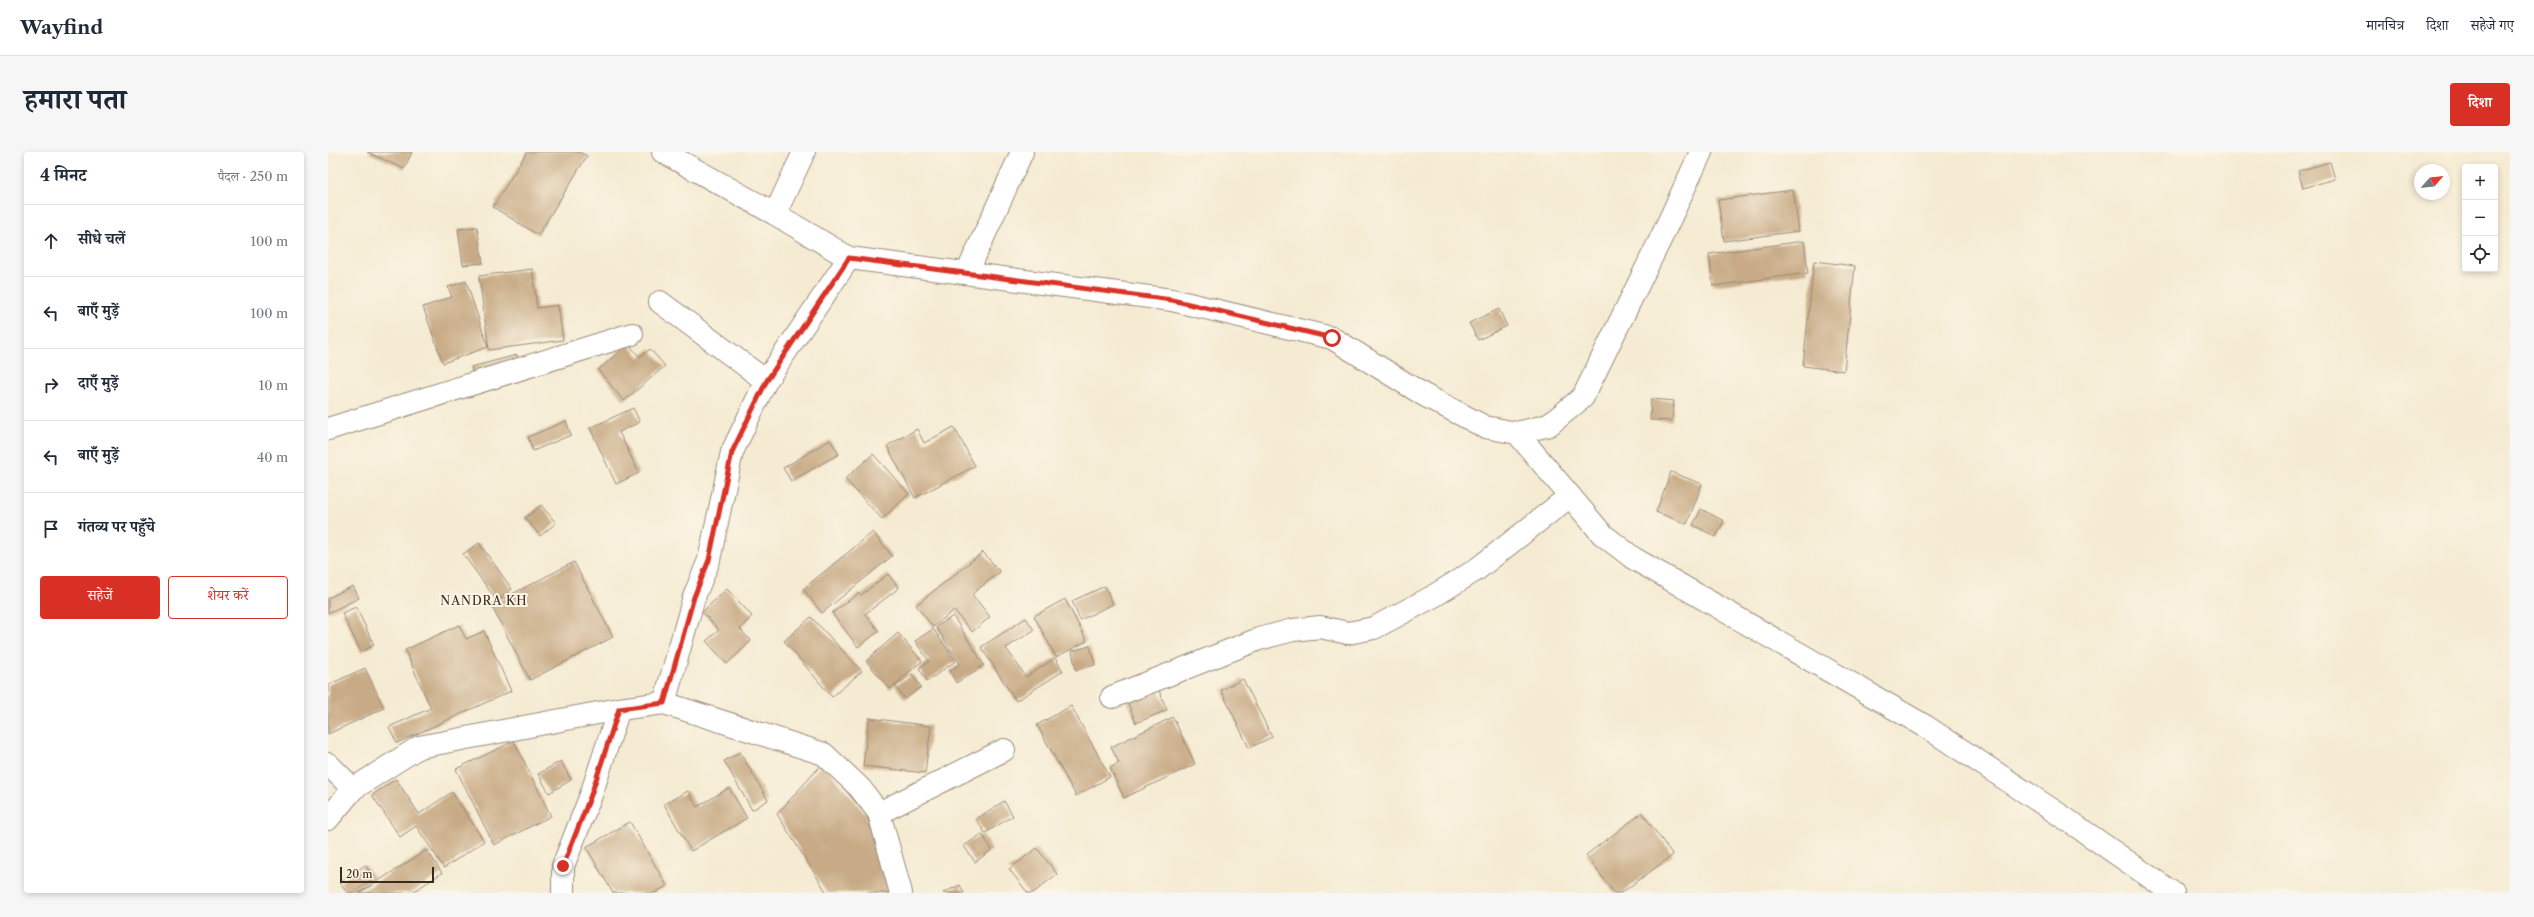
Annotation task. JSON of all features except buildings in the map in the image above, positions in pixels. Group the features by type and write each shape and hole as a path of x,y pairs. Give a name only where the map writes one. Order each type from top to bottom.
{"street":[{"path":"663,152 775,214 849,258 1172,300 1332,338 1424,394 1485,426 1517,433 1549,425 1583,397 1662,236 1701,152"},
{"path":"775,214 804,152"},
{"path":"967,273 1022,152"},
{"path":"664,703 694,597 709,560 732,452 766,382 849,258"},
{"path":"660,302 766,382"},
{"path":"328,429 632,334"},
{"path":"1517,433 1602,534 1633,558 1925,726 2070,821 2173,893"},
{"path":"1112,697 1201,660 1286,631 1320,627 1348,633 1374,628 1432,597 1476,570 1570,496"},
{"path":"328,819 353,789 419,747 619,709 664,703 824,754 860,788 879,813 901,893"},
{"path":"563,893 563,866 591,795 619,709"},
{"path":"879,813 1004,750"},
{"path":"328,764 353,789"}],"district":[{"name":"NANDRA KH","path":"484,601"}],"route":[{"path":"563,866 591,795 619,709 664,703 694,597 709,560 732,452 766,382 849,258 1172,300 1332,338"}]}
